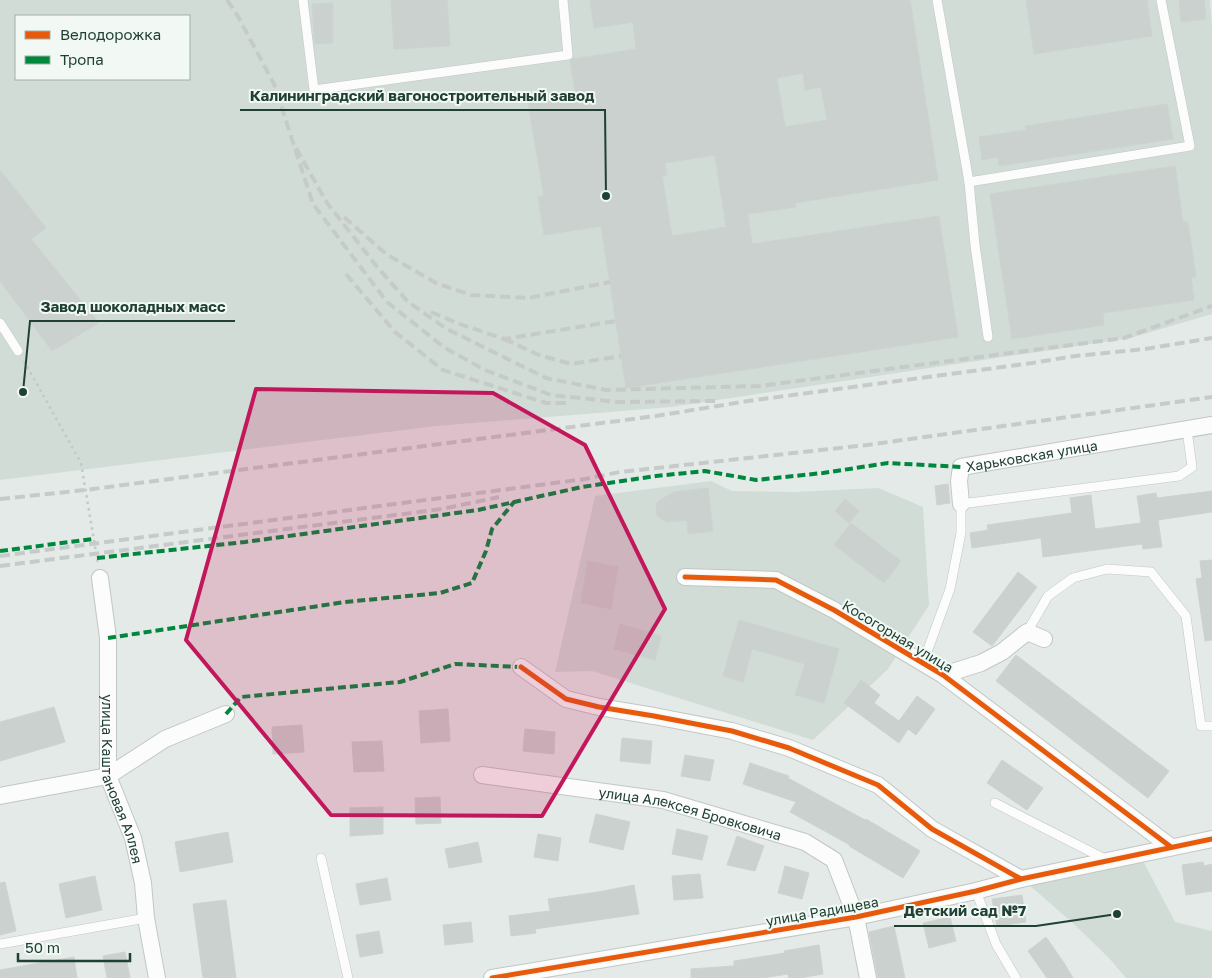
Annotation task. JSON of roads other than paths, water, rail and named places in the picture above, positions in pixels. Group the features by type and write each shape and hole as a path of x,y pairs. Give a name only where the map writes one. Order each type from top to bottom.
{"street":[{"name":"Харьковская улица","path":"961,504 959,481 961,468 1212,425"},
{"name":"Косогорная улица","path":"685,577 776,580 834,610 943,675 1171,847"},
{"name":"улица Каштановая Аллея","path":"100,578 108,638 108,776 133,838 143,883 146,918 157,978"},
{"path":"943,675 981,663 1002,652 1027,632 1044,639"},
{"path":"521,667 566,699 732,732 789,748 878,785 932,829 1021,879"},
{"path":"0,796 108,776 166,740 226,714"},
{"name":"улица Алексея Бровковича","path":"482,775 663,800 805,842 834,860 856,917 868,978"},
{"name":"улица Радищева","path":"492,978 856,917 976,891 1021,879 1212,839"}],"lane":[{"path":"303,0 314,90 568,55 563,0"},
{"path":"937,0 969,182 975,245 988,337"},
{"path":"969,182 1190,146 1161,0"},
{"path":"0,323 18,351"},
{"path":"961,504 1179,476 1192,468 1187,430"},
{"name":"Харьковская улица","path":"923,663 950,589 961,533 961,504"},
{"path":"1027,632 1048,596 1073,578 1107,569 1151,572 1186,616 1201,726 1212,726"},
{"path":"995,803 1108,861"},
{"path":"321,858 348,978"},
{"path":"976,891 996,944 1016,978"},
{"path":"0,944 146,918"}],"railway":[{"path":"227,0 235,11 274,84 313,204 387,302 445,348 485,370 551,395 618,402 716,401"},
{"path":"296,148 327,203 378,268 408,302 447,329 546,378 606,390 760,386 1124,338 1212,306"},
{"path":"344,217 386,254 436,283 471,295 528,298 610,282"},
{"path":"346,274 395,332 443,370 546,403 568,403"},
{"path":"431,312 504,339 616,321"},
{"path":"0,499 85,490 656,416 748,401 1075,356 1145,349 1212,338"},
{"path":"504,339 539,355 571,364 621,356"},
{"path":"0,556 585,479 620,472 867,445 1212,397"},
{"path":"0,566 442,509 499,497"}],"place":[{"name":"Калининградский вагоностроительный завод","path":"606,196"},
{"name":"Завод шоколадных масс","path":"23,392"},
{"name":"Детский сад №7","path":"1117,914"}]}
